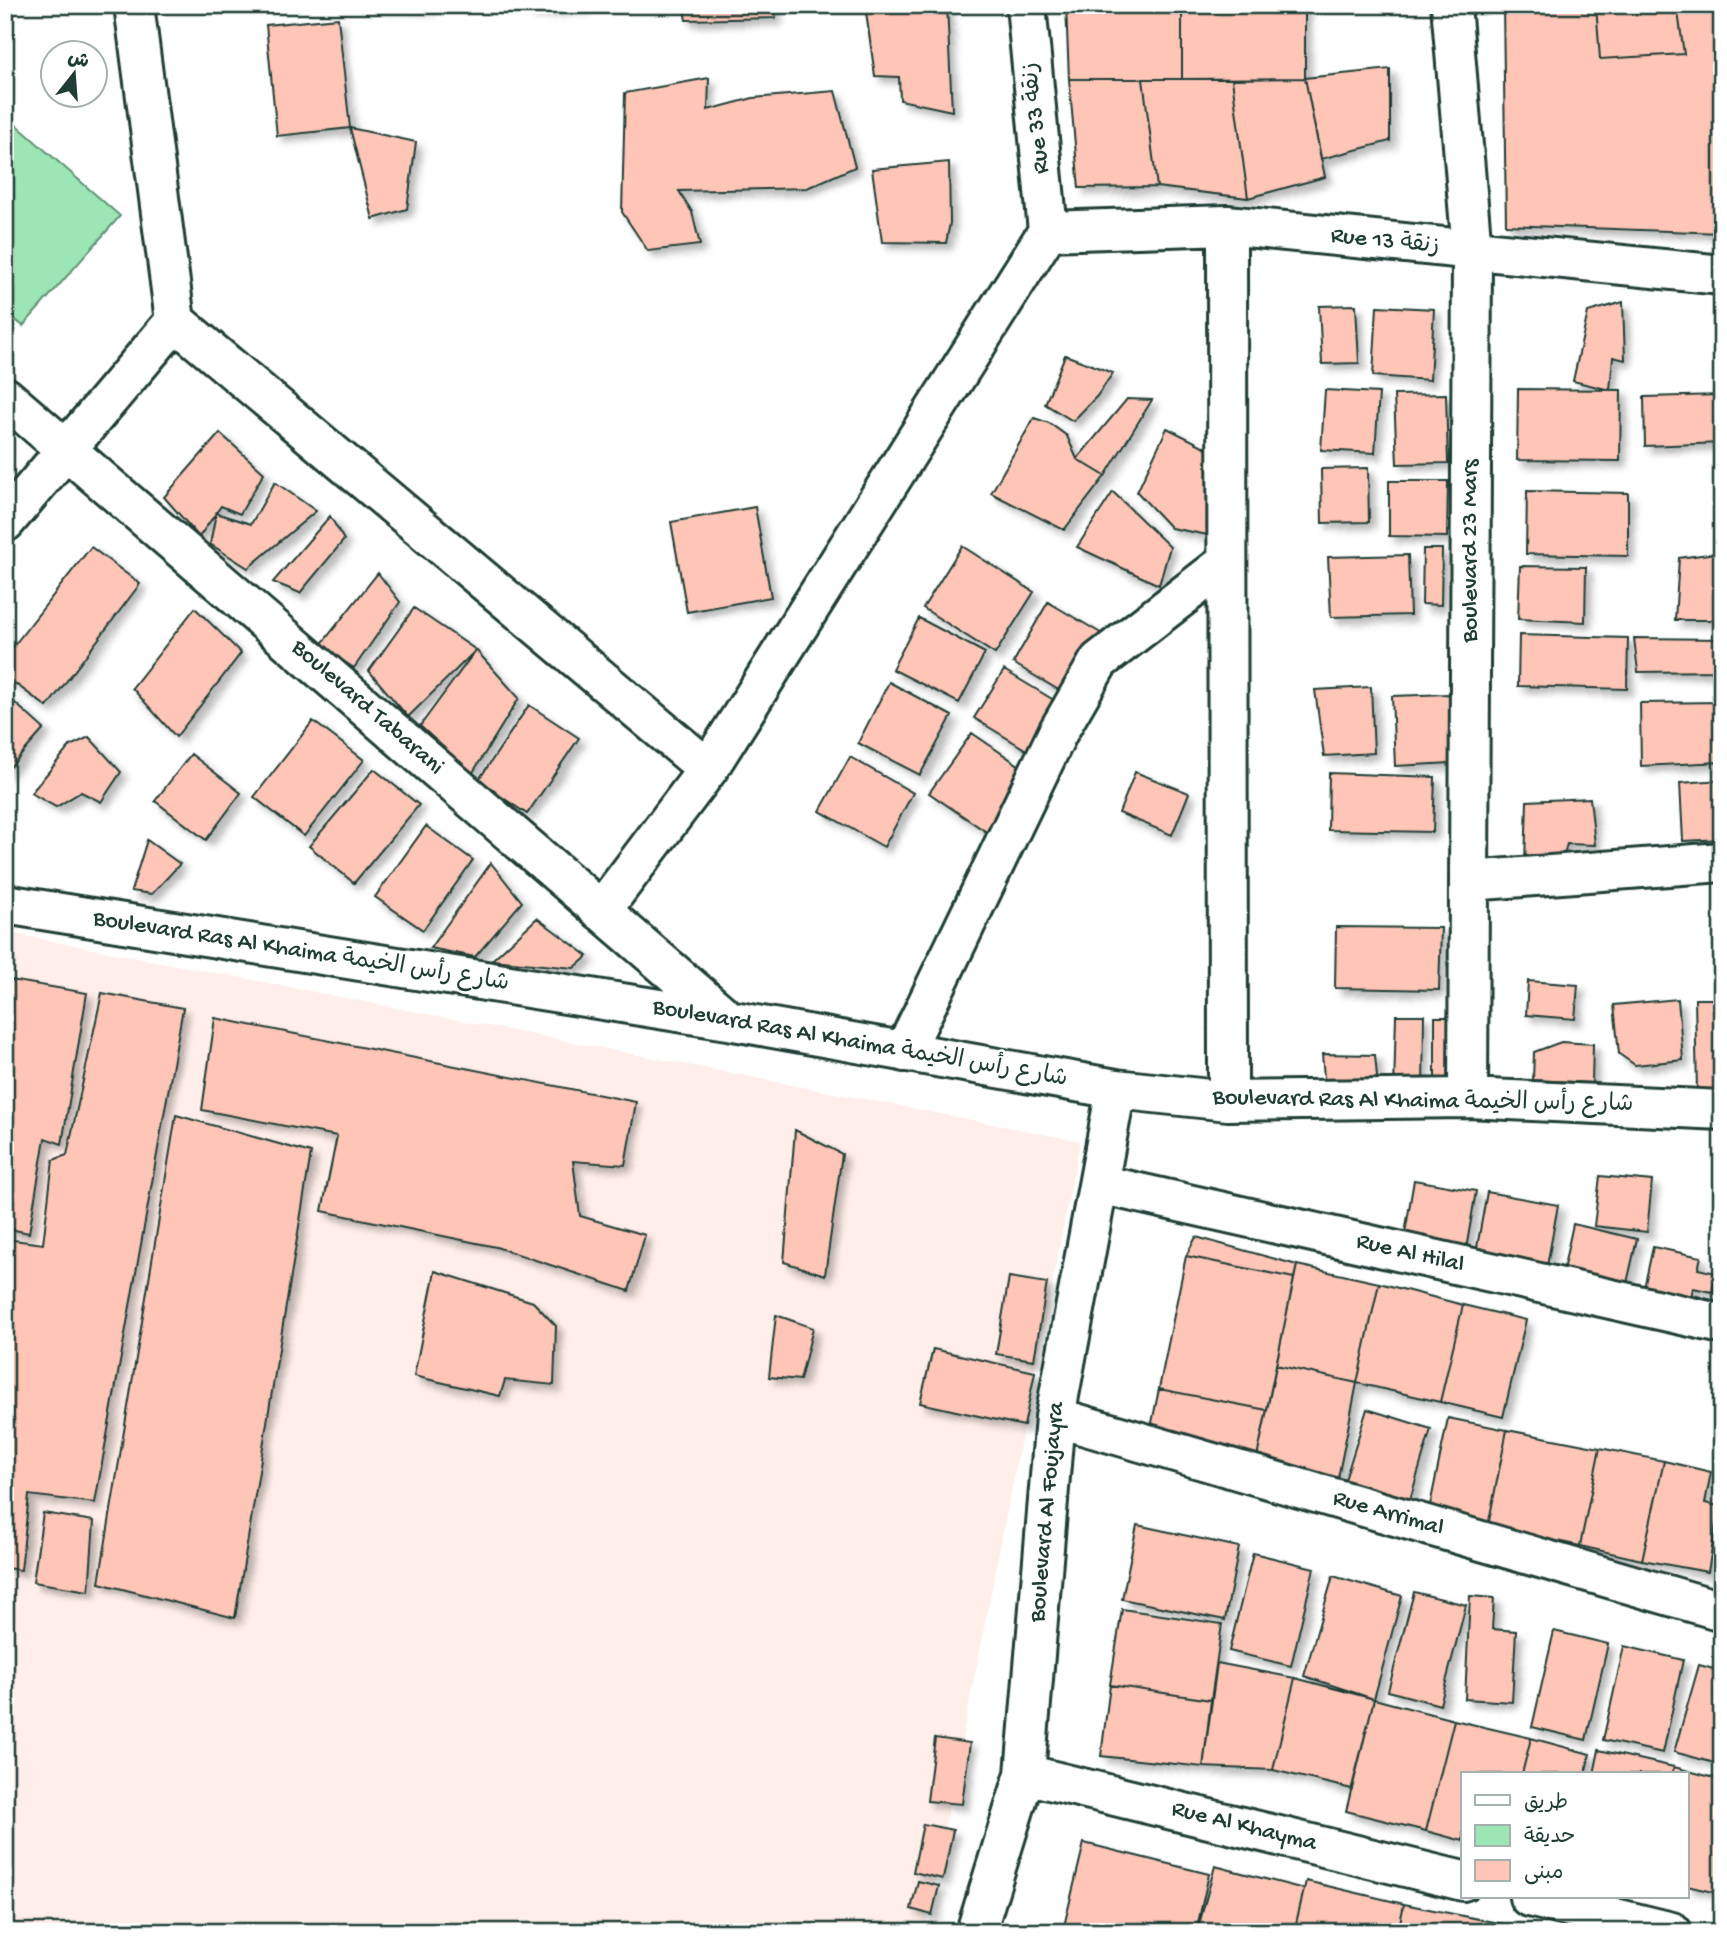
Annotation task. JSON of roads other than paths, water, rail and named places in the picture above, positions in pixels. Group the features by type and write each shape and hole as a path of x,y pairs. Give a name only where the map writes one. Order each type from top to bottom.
{"street":[{"path":"134,5 175,321 708,769"},
{"name":"Rue 33 زنقة","path":"1026,5 1048,231"},
{"name":"Boulevard 23 Mars","path":"1451,5 1472,251 1468,1098"},
{"path":"1227,225 1228,1101"},
{"name":"Rue 13 زنقة","path":"1048,231 1227,225 1722,275"},
{"path":"601,911 708,769 1048,231"},
{"path":"5,523 175,321"},
{"name":"Boulevard Tabarani","path":"5,397 728,1020"},
{"path":"904,1052 1058,732 1099,661 1227,562"},
{"path":"1469,881 1722,862"},
{"name":"Boulevard Ras Al Khaima شارع رأس الخيمة","path":"5,904 728,1020 1116,1089 1228,1101 1468,1098 1722,1110"},
{"name":"Boulevard Al Foujayra","path":"976,1932 1025,1774 1055,1417 1116,1089"},
{"name":"Rue Al Hilal","path":"1099,1184 1722,1324"},
{"name":"Rue Arrimal","path":"1055,1417 1722,1611"},
{"name":"Rue Al Khayma","path":"1025,1774 1461,1881"},
{"path":"1533,1898 1672,1932"}]}
